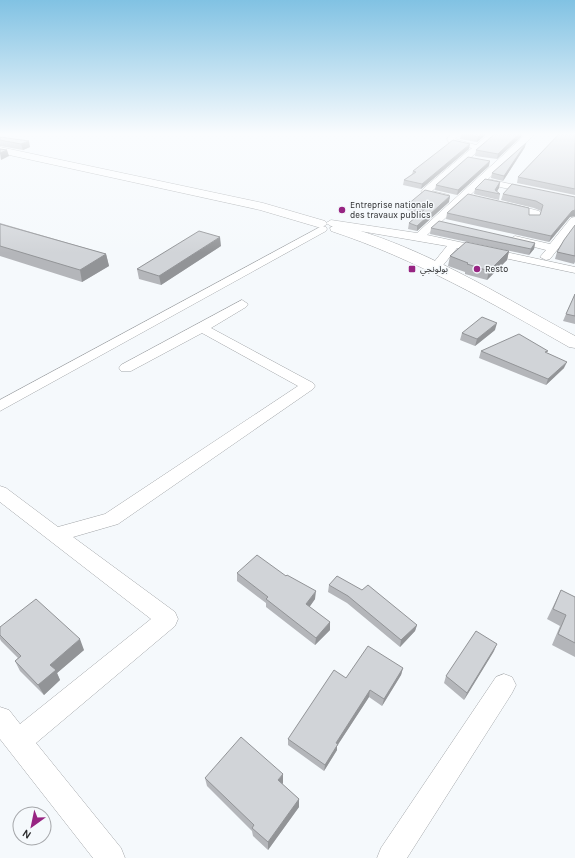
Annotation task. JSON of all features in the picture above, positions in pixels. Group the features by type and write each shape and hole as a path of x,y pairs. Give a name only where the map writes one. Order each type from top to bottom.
{"main road":[{"path":"106,173 263,207 371,238 436,267 575,343"}],"street":[{"path":"446,173 428,187 426,192 462,198 479,199"},
{"path":"419,237 488,173"},
{"path":"480,180 539,192"},
{"path":"501,204 536,212 533,218"},
{"path":"542,263 575,220"},
{"path":"436,222 452,225"},
{"path":"0,406 329,226 419,237 575,270"},
{"path":"506,237 552,248"},
{"path":"436,267 454,245"},
{"path":"126,368 202,328 242,304"},
{"path":"55,535 112,520 308,386 202,328"},
{"path":"0,494 167,619 18,742"},
{"path":"390,858 504,685"},
{"path":"0,719 111,858"}],"building":[{"path":"414,173 435,173 422,184 404,180"},
{"path":"450,173 477,173 458,190 436,185"},
{"path":"492,173 506,173 504,176"},
{"path":"522,173 575,173 575,189 518,177"},
{"path":"485,179 500,182 495,190 500,194 475,189"},
{"path":"512,184 575,197 575,210 572,211 551,236 447,213 468,194 529,208 529,215 540,215 543,205 536,201 503,194"},
{"path":"425,190 450,196 417,226 409,223 425,209 407,205"},
{"path":"439,221 535,243 531,249 431,228"},
{"path":"0,224 106,254 80,270 0,246"},
{"path":"575,225 575,256 557,252 564,240"},
{"path":"199,231 220,237 159,276 137,269"},
{"path":"466,242 509,251 489,271 467,264 468,263 450,256"},
{"path":"575,294 575,316 566,314"},
{"path":"482,317 497,323 477,339 462,333"},
{"path":"519,334 548,351 545,352 567,362 548,379 481,351"},
{"path":"257,555 286,576 287,575 316,591 306,604 330,622 316,638 266,599 268,597 237,573"},
{"path":"337,576 362,590 368,585 417,625 401,640 348,596 329,585"},
{"path":"561,590 575,597 575,643 558,634 566,615 553,609"},
{"path":"36,599 80,639 50,665 56,670 38,685 15,661 21,656 0,635 0,627"},
{"path":"476,631 497,644 467,693 446,676"},
{"path":"368,646 403,668 384,699 370,690 336,743 338,744 325,765 288,739 334,670 346,678"},
{"path":"241,737 283,774 278,780 299,799 268,842 252,828 254,825 205,778"}],"place":[{"name":"Entreprise nationale des travaux publics","path":"342,210"},
{"name":"بولونجي","path":"412,269"},
{"name":"Resto","path":"477,269"}]}
